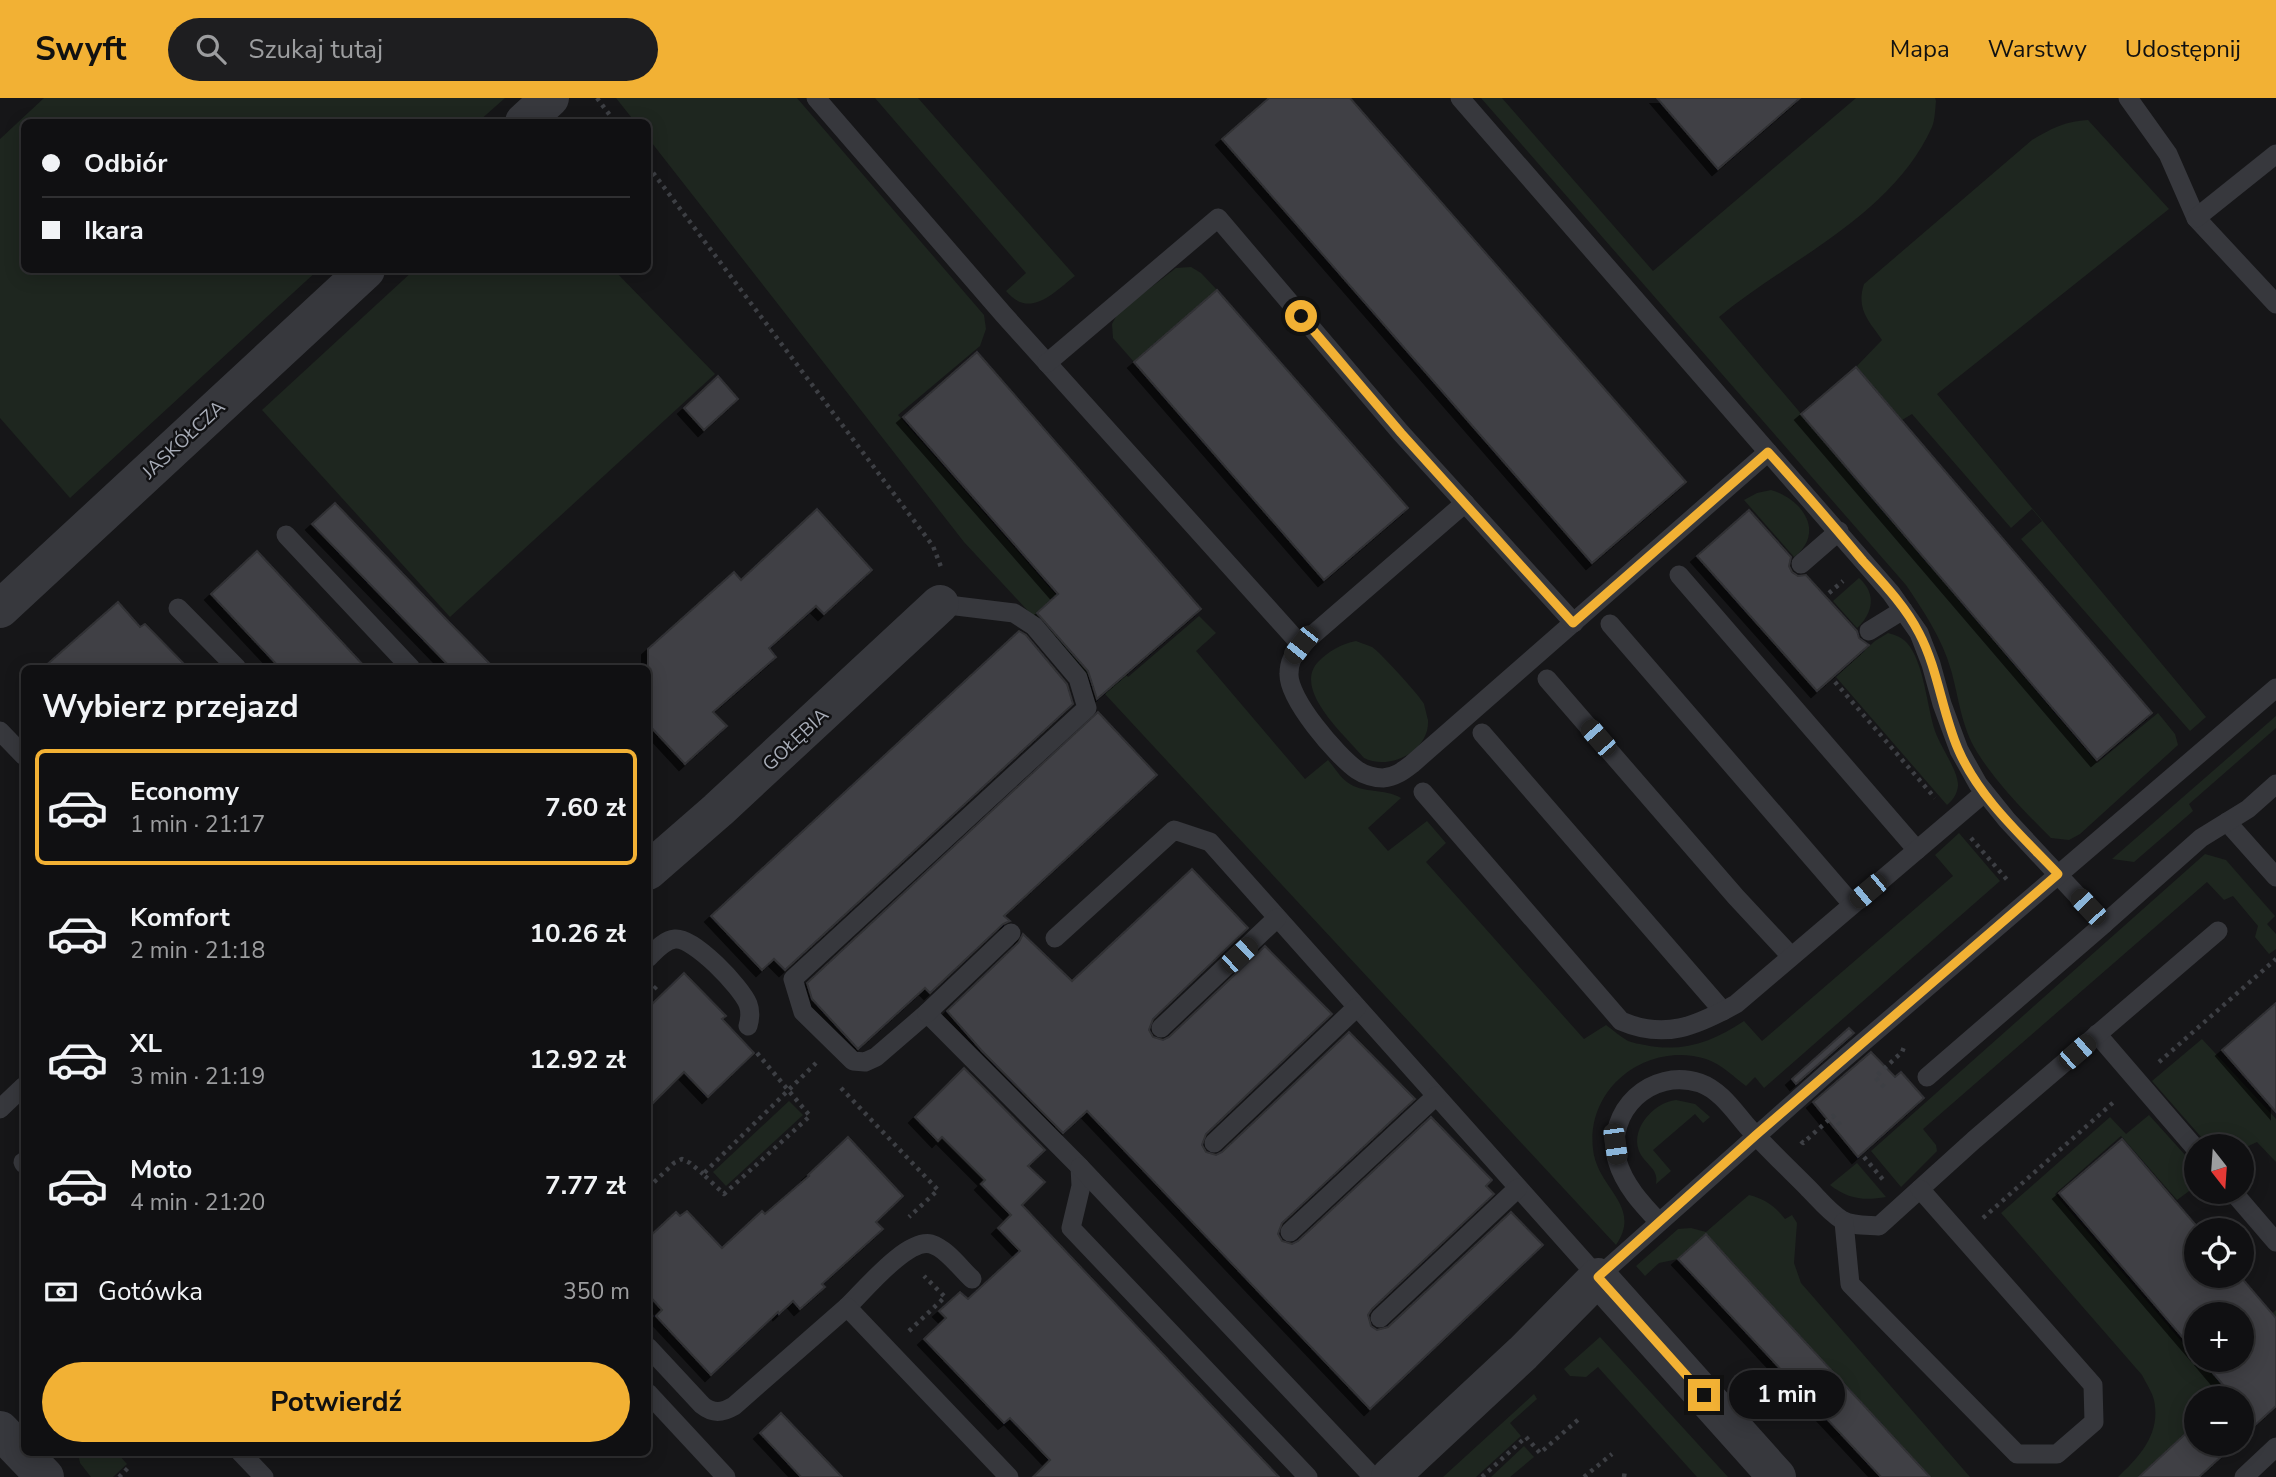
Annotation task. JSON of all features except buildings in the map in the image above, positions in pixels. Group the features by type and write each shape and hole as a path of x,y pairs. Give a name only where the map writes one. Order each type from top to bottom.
{"street":[{"path":"527,119 550,98"},
{"name":"JASKÓŁCZA","path":"0,609 363,273"},
{"name":"GOŁĘBIA","path":"651,868 718,810 940,604"},
{"path":"1390,1477 1523,1353 1598,1277 1777,1477"},
{"path":"21,1456 45,1477"}],"lane":[{"path":"816,98 1047,363 1301,645"},
{"path":"1460,98 1839,531 1903,610 1919,633 1959,750 1984,793 2104,924"},
{"path":"2128,98 2168,154 2196,218 2276,304"},
{"path":"2196,218 2276,154"},
{"path":"1047,363 1218,218 1401,433 1573,623"},
{"path":"1465,503 1301,645 1291,657 1289,675 1297,701 1308,718 1350,764 1368,775 1381,778 1393,776 1412,764 1768,452"},
{"path":"1801,564 1839,531"},
{"path":"286,535 408,665"},
{"path":"1679,575 1917,850"},
{"path":"940,604 1014,613 1034,626 1078,678 1087,708 793,979 803,1012 853,1062 865,1062 876,1057 927,1013 1011,933"},
{"path":"178,608 234,665"},
{"path":"1869,631 1903,610"},
{"path":"1610,624 1852,904"},
{"path":"1547,679 1736,897 1791,956"},
{"path":"1055,938 1174,830 1210,842 1598,1277 1756,1135 2276,688"},
{"path":"0,731 21,753"},
{"path":"1482,733 1723,1011"},
{"path":"1927,1077 2201,838 2248,809 2276,785"},
{"path":"1423,792 1621,1021 1639,1028 1673,1031 1736,1004 1984,793"},
{"path":"2227,822 2276,877"},
{"path":"1161,1028 1277,918"},
{"path":"1659,1222 1630,1188 1617,1160 1615,1144 1618,1124 1628,1103 1637,1094 1657,1083 1678,1080 1700,1083 1716,1092 1844,1222 1879,1226 2218,931"},
{"path":"651,955 661,945 674,939 687,941 704,954 740,992 750,1008 748,1026"},
{"path":"1214,1143 1357,1007"},
{"path":"927,1013 1080,1167 1373,1477"},
{"path":"2097,1034 2184,1135"},
{"path":"0,1109 21,1089"},
{"path":"1290,1232 1436,1096"},
{"path":"1080,1167 1081,1186 1070,1228 1308,1477"},
{"path":"1380,1318 1518,1188"},
{"path":"1844,1222 1850,1284 2017,1454 2057,1454 2094,1422 2093,1385 1920,1189"},
{"path":"2243,1204 2276,1242"},
{"path":"651,1349 702,1405 709,1410 725,1411 847,1307 902,1253 922,1243 932,1244 972,1279"},
{"path":"847,1307 1009,1477"},
{"path":"651,1395 726,1477"},
{"path":"2244,1477 2276,1447"},
{"path":"244,1456 264,1477"}],"path":[{"path":"597,98 613,119"},
{"path":"651,170 933,545 947,581 940,604"},
{"path":"1835,682 2025,902"},
{"path":"651,992 666,978"},
{"path":"1884,1087 1875,1077 1902,1052 1906,1036"},
{"path":"651,1185 674,1163 682,1160 690,1163 724,1194 810,1116 752,1046"},
{"path":"702,1174 816,1062 826,1072"},
{"path":"835,1082 938,1190 887,1238 945,1297 903,1337"},
{"path":"1482,1477 1525,1437 1540,1453 1580,1418"},
{"path":"1584,1477 1612,1454"},
{"path":"119,1477 130,1466"},
{"path":"1624,1477 1625,1470"}],"shaded area":[{"path":"44,98 505,98 481,119 21,119"},
{"path":"616,98 797,98 984,315 986,329 980,346 898,415 1128,677 1199,616 1216,633 1196,651 1305,779 1328,760 1353,786 1401,798 1368,828 1388,851 1427,821 1446,843 1426,862 1584,1039 1606,1025 1632,1042 1672,1048 1709,1040 1744,1021 1762,1041 1953,876 1935,855 1959,833 2000,881 1764,1088 1755,1077 1746,1086 1712,1061 1684,1055 1643,1063 1625,1074 1610,1089 1600,1106 1593,1127 1596,1163 1622,1208 1623,1231 1616,1245 964,542 651,142 651,119 633,119"},
{"path":"875,98 918,98 1075,276 1050,295 1033,303 1015,299 1006,291 1026,273"},
{"path":"1481,98 1502,98 1653,271 1856,98 1935,98 1932,127 1914,158 1892,186 1837,234 1719,317 2097,763 2158,713 2175,734 2178,745 2080,834 2069,840 2051,838 2002,786 1977,752 1964,722 1943,647 1906,585"},
{"path":"21,119 21,273 315,273 70,498 0,418 0,139"},
{"path":"2088,120 2169,209 1937,394 2206,717 2190,731 2021,539 2042,521 2032,509 2011,528 1912,414 1902,420 1856,367 1882,340 1862,307 1864,284 2032,140 2058,126"},
{"path":"1191,267 1201,273 1217,290 1134,362 1113,338 1112,324 1118,313 1176,268"},
{"path":"411,273 617,273 715,374 450,617 262,410"},
{"path":"1771,490 1792,501 1806,518 1808,537 1794,557 1744,500"},
{"path":"1859,578 1869,590 1871,603 1867,616 1857,628 1833,601"},
{"path":"1888,633 1905,641 1913,651 1935,731 1958,780 1956,794 1947,805 1836,677 1875,641"},
{"path":"1356,641 1376,650 1424,704 1428,720 1422,741 1406,756 1396,760 1385,762 1364,758 1316,699 1312,673 1318,662 1336,648"},
{"path":"2276,716 2276,728 2189,804 2193,811 2134,862 2112,859"},
{"path":"2205,854 2226,860 2275,916 2267,924 2276,934 2276,949 2269,954 2255,937 2258,926 2233,896 2224,900 2207,882 1923,1129 1936,1145 1937,1151 1901,1187 1871,1151"},
{"path":"2202,1039 2276,1119 2276,1162 2257,1142 2254,1143 2254,1134 2198,1134 2152,1081"},
{"path":"1676,1100 1695,1104 1710,1117 1703,1123 1695,1114 1653,1150 1671,1171 1656,1184 1654,1171 1641,1155 1637,1137 1645,1119 1652,1112 1659,1106"},
{"path":"789,1101 803,1115 726,1186 713,1172"},
{"path":"2149,1115 2184,1154 2184,1195 2177,1200 2121,1136 2055,1194 2184,1344 2184,1372 2252,1372 2237,1386 2184,1386 2184,1435 2139,1477 2118,1477 2141,1452 2151,1434 2155,1412 2152,1394 2142,1375 2001,1213 2110,1117 2126,1134"},
{"path":"1857,1163 1886,1197 1856,1198 1830,1185"},
{"path":"1749,1195 1769,1204 1785,1219 1792,1215 1797,1223 1794,1263 1801,1283 1970,1477 1930,1477 1706,1235 1678,1259 1659,1263 1645,1276 1636,1266 1678,1229 1691,1228 1706,1232"},
{"path":"2276,1310 2276,1350 2254,1370 2254,1329"},
{"path":"1600,1337 1728,1477 1697,1477 1598,1367 1586,1377 1570,1376 1564,1369"},
{"path":"1534,1394 1537,1399 1510,1423 1521,1436 1476,1477 1443,1477"},
{"path":"1524,1446 1534,1457 1510,1477 1491,1477"},
{"path":"79,1456 120,1456 127,1464 113,1477 91,1477 80,1463"}],"route":[{"path":"1301,316 1401,433 1573,623 1768,452 1891,593 1919,633 1959,750 1978,784 2007,820 2058,874 1756,1135 1598,1277 1704,1395"}]}
